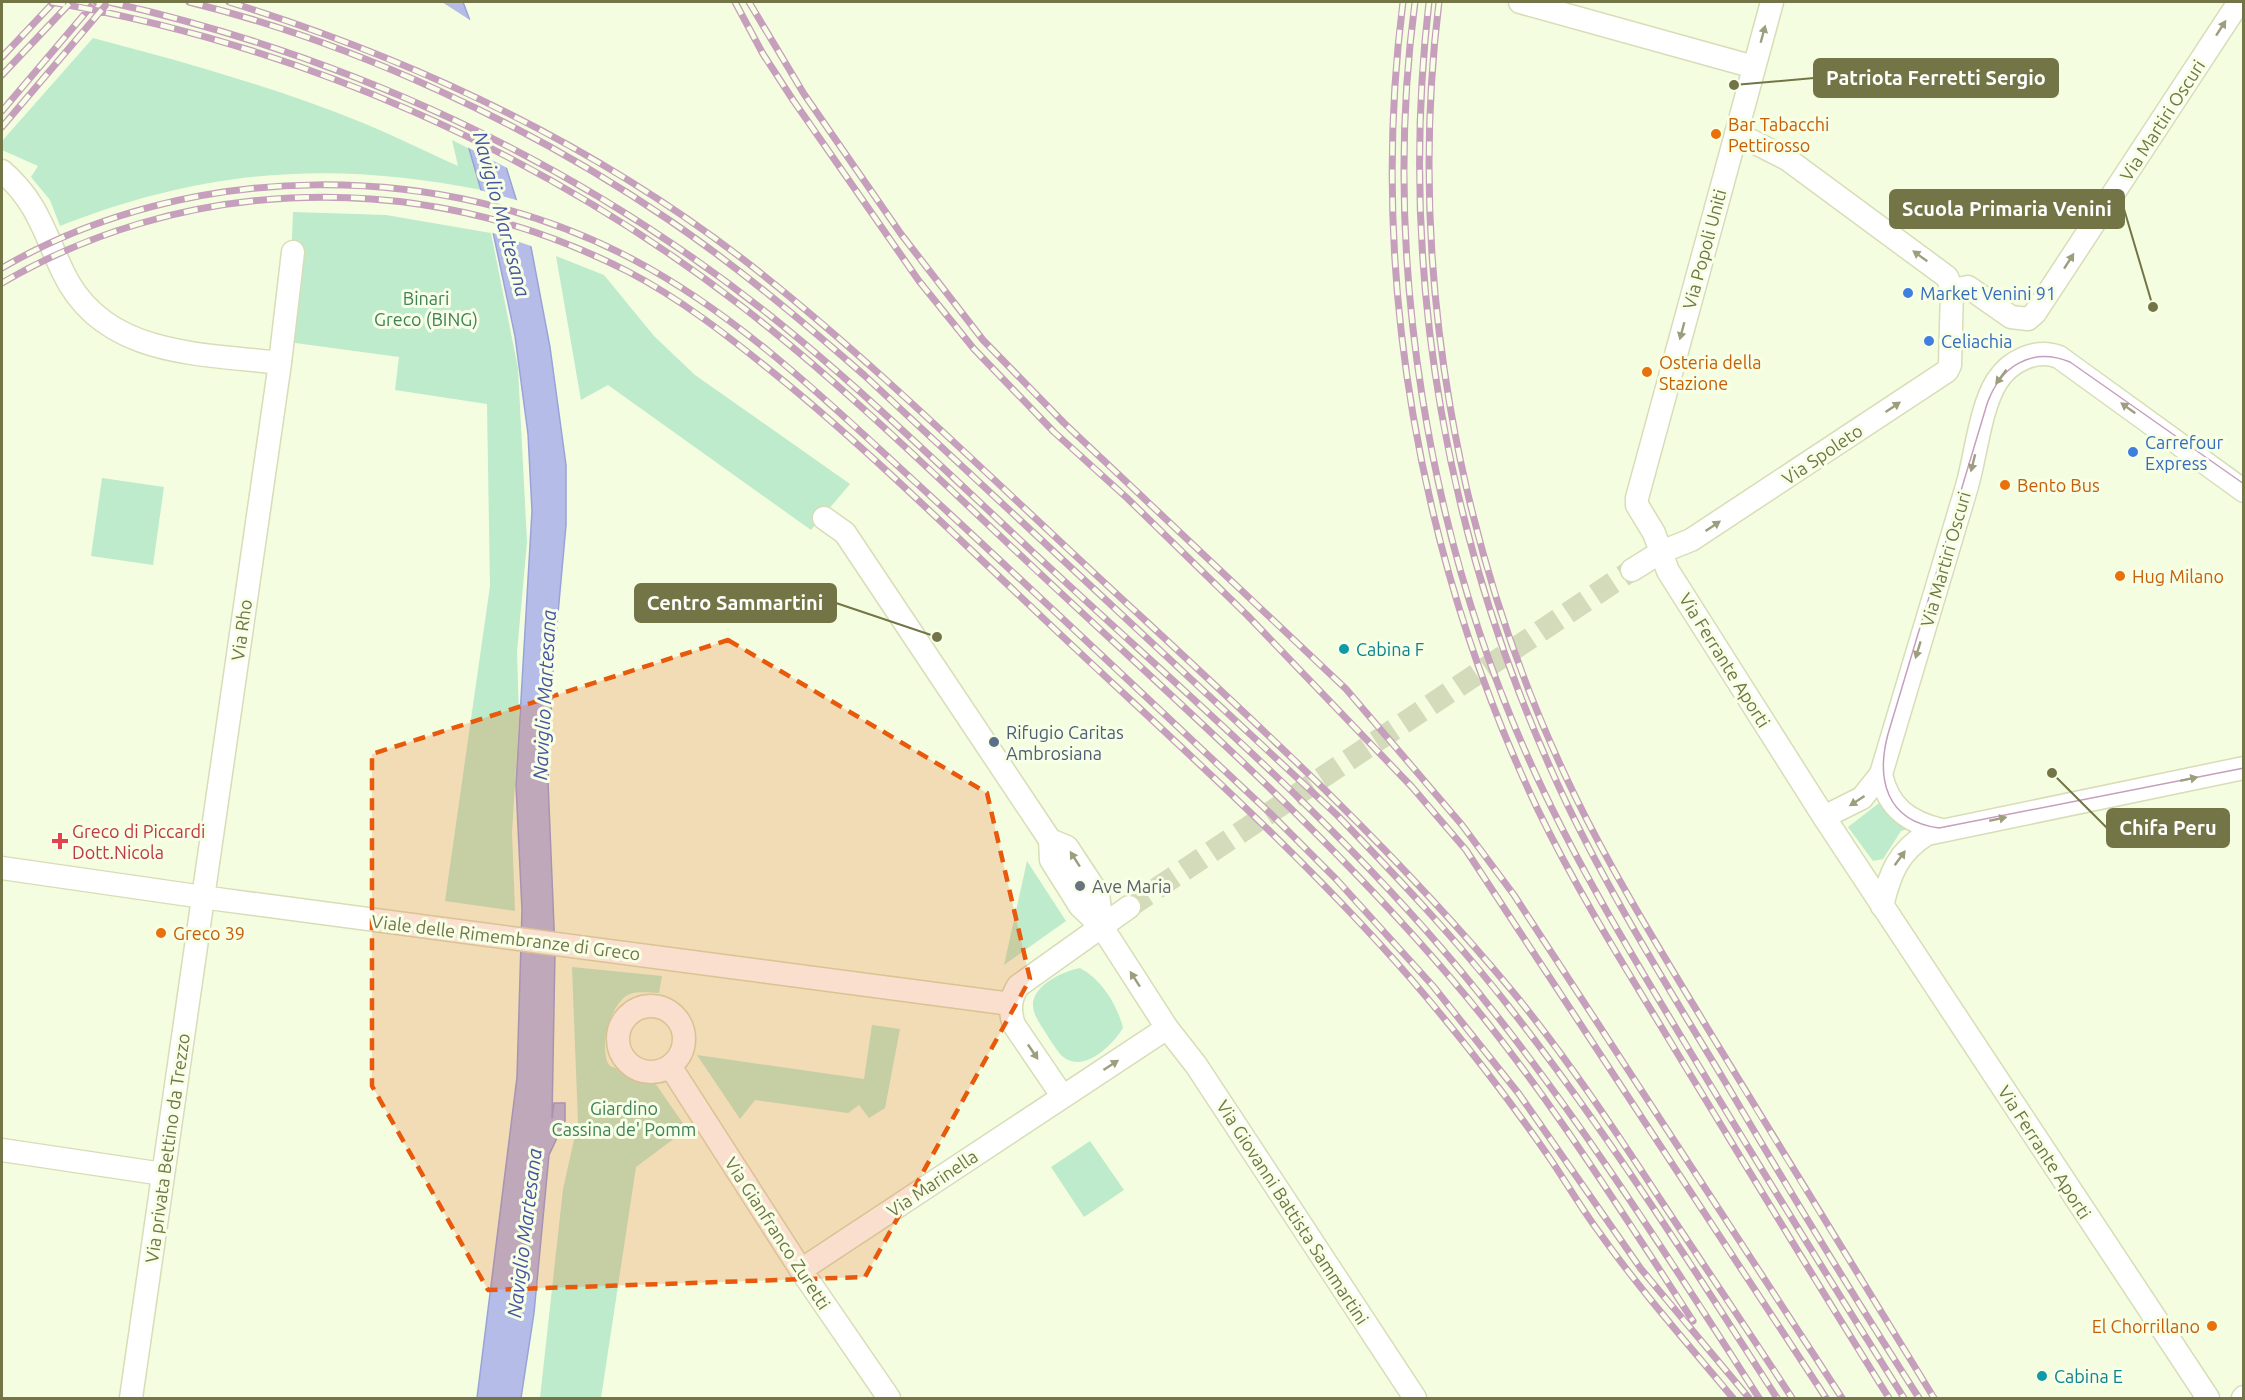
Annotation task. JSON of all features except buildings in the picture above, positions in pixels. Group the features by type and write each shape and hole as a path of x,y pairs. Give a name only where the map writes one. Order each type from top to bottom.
{"street":[{"path":"1520,2 1754,67"},
{"name":"Via Popoli Uniti","path":"1637,498 1772,2"},
{"name":"Via Martiri Oscuri","path":"1952,299 1959,289 1971,287 2011,317 2020,320 2028,319 2035,313 2239,2"},
{"path":"1736,133 1787,159 1934,266 1949,281 1952,299"},
{"path":"2,171 18,185 34,207 73,291 104,322 135,340 153,346 280,363"},
{"name":"Via Rho","path":"203,897 280,363 293,252"},
{"name":"Via Spoleto","path":"1632,570 1661,552 1691,540 1947,371 1951,359 1952,299"},
{"name":"Via Martiri Oscuri","path":"1881,774 1948,552 1989,399 1995,383 2005,370 2027,357 2049,354 2059,357 2244,491"},
{"name":"Via Ferrante Aporti","path":"1637,498 1637,505 1654,533 1668,571 1824,817 2208,1398"},
{"path":"824,518 845,533 1050,840 1051,860 1080,906 1102,927"},
{"path":"1882,906 1891,872 1900,857 1918,839 1941,830 2244,768"},
{"path":"1824,817 1862,798 1881,774"},
{"path":"1881,774 1886,791 1899,811 1912,821 1941,830"},
{"name":"Viale delle Rimembranze di Greco","path":"2,868 203,897 1011,1004"},
{"name":"Via privata Bettino da Trezzo","path":"131,1398 203,897"},
{"path":"1063,1097 1014,1025 1011,1004 1018,986 1129,907"},
{"name":"Via Giovanni Battista Sammartini","path":"1102,927 1167,1028 1196,1065 1415,1398"},
{"name":"Via Marinella","path":"801,1270 1167,1028"},
{"name":"Via Gianfranco Zuretti","path":"670,1066 801,1270 889,1398"},
{"path":"2,1150 163,1174"}],"highlighted area":[{"path":"728,640 987,793 1030,979 865,1277 488,1290 372,1086 372,754"}],"green space":[{"path":"93,38 195,66 296,98 375,128 458,166 452,140 470,149 482,190 372,175 320,173 268,175 166,192 60,226 50,200 31,177 38,166 2,150 2,141"},
{"name":"Binari Greco (BING)","path":"293,212 386,215 491,233 518,368 527,542 517,652 519,718 512,832 515,911 445,901 490,586 487,404 395,390 399,357 288,342"},
{"path":"556,256 604,275 654,336 695,375 850,484 811,530 608,385 581,400"},
{"path":"102,478 164,487 153,565 91,556"},
{"path":"1883,800 1913,827 1901,831 1883,859 1873,861 1848,827"},
{"path":"1027,861 1066,921 1004,965"},
{"name":"Giardino Cassina de' Pomm","path":"572,967 662,976 659,993 630,994 623,998 617,1006 608,1027 606,1059 610,1066 655,1083 687,1129 636,1167 601,1398 540,1398 563,1189 578,1122"},
{"path":"1080,968 1095,979 1108,994 1123,1028 1111,1043 1095,1056 1077,1062 1068,1060 1058,1052 1038,1021 1033,1006 1034,998 1050,980"},
{"path":"872,1025 900,1029 885,1108 869,1118 859,1105 848,1113 755,1100 740,1119 697,1055 864,1079"},
{"path":"1090,1141 1124,1190 1084,1217 1051,1167"}],"water":[{"name":"Naviglio Martesana","path":"427,2 463,2 469,18 507,170 531,247 550,347 566,465 566,525 553,669 548,781 555,951 552,1119 554,1103 565,1103 565,1121 549,1155 534,1313 521,1398 477,1398 517,1077 522,910 516,785 532,511 528,434 515,336 493,232"}],"pier":[{"path":"425,2 442,2 473,22 509,169 467,147"},
{"path":"479,190 520,201 534,247 490,232"}],"tunnel":[{"path":"1129,907 1632,570"}],"tram line":[{"path":"2244,484 2070,362 2042,357 2019,363 2009,370 2000,380 1987,404 1888,734 1883,767 1889,795 1896,807 1907,817 1921,824 1939,828 2244,768"}],"railway":[{"path":"51,2 144,21 236,46 326,76 414,112 500,153 583,199 663,250 740,305 824,374 905,446 1310,827 1404,925 1449,976 1515,1058 1606,1188 1693,1321"},
{"path":"2,57 54,2"},
{"path":"2,75 71,2"},
{"path":"109,2 198,25 286,52 372,84 455,120 537,162 616,207 693,258 767,313 839,373 1313,811 1413,915 1501,1021 1579,1126 1653,1234 1759,1398"},
{"path":"189,2 252,19 377,64 438,90 558,151 615,185 720,256 769,294 864,375 1337,815 1448,933 1510,1008 1581,1103 1648,1200 1777,1398"},
{"path":"229,2 299,25 436,79 568,145 694,223 794,300 873,368 1239,707 1353,817 1461,932 1513,992 1571,1068 1792,1398"},
{"path":"735,2 763,54 793,100 919,281 974,349 1054,432 1127,498 1248,616 1412,787 1466,850 1826,1398"},
{"path":"749,2 804,94 901,234 983,340 1064,423 1346,689 1462,825 1514,895 1842,1398"},
{"path":"1403,2 1394,105 1393,209 1399,312 1413,415 1434,517 1462,618 1497,715 1538,810 1571,874 1644,999 1889,1398"},
{"path":"1415,2 1406,99 1404,198 1410,297 1422,397 1441,495 1467,592 1498,685 1536,775 1608,914 1741,1136 1904,1398"},
{"path":"1429,2 1421,105 1420,207 1427,309 1441,411 1462,511 1490,610 1525,707 1566,802 1602,873 1796,1200 1919,1398"},
{"path":"1439,2 1431,103 1430,205 1436,306 1450,408 1471,508 1499,607 1534,703 1575,796 1607,857 1640,916 1934,1398"},
{"path":"2,111 93,4"},
{"path":"2,127 105,6"},
{"path":"2,268 75,232 153,206 234,191 316,185 399,189 481,203 560,227 634,260 672,282 745,333 814,389 1272,815 1336,879 1433,986 1519,1094 1641,1269 1749,1398"},
{"path":"2,283 70,249 141,223 215,206 252,201 334,197 421,204 506,223 587,252 627,271 666,294 704,319 757,360 808,401 871,457 1271,832 1319,880 1411,979 1465,1044 1533,1134 1615,1254 1733,1398"}],"place":[{"name":"Patriota Ferretti Sergio","path":"1734,85"},
{"name":"Bar Tabacchi Pettirosso","path":"1716,134"},
{"name":"Market Venini 91","path":"1908,293"},
{"name":"Scuola Primaria Venini","path":"2153,307"},
{"name":"Celiachia","path":"1929,341"},
{"name":"Osteria della Stazione","path":"1647,372"},
{"name":"Carrefour Express","path":"2133,452"},
{"name":"Bento Bus","path":"2005,485"},
{"name":"Hug Milano","path":"2120,576"},
{"name":"Centro Sammartini","path":"937,637"},
{"name":"Cabina F","path":"1344,649"},
{"name":"Rifugio Caritas Ambrosiana","path":"994,742"},
{"name":"Chifa Peru","path":"2052,773"},
{"name":"Greco di Piccardi Dott.Nicola","path":"60,841"},
{"name":"Ave Maria","path":"1080,886"},
{"name":"Greco 39","path":"161,933"},
{"name":"El Chorrillano","path":"2212,1326"},
{"name":"Cabina E","path":"2042,1376"}]}
